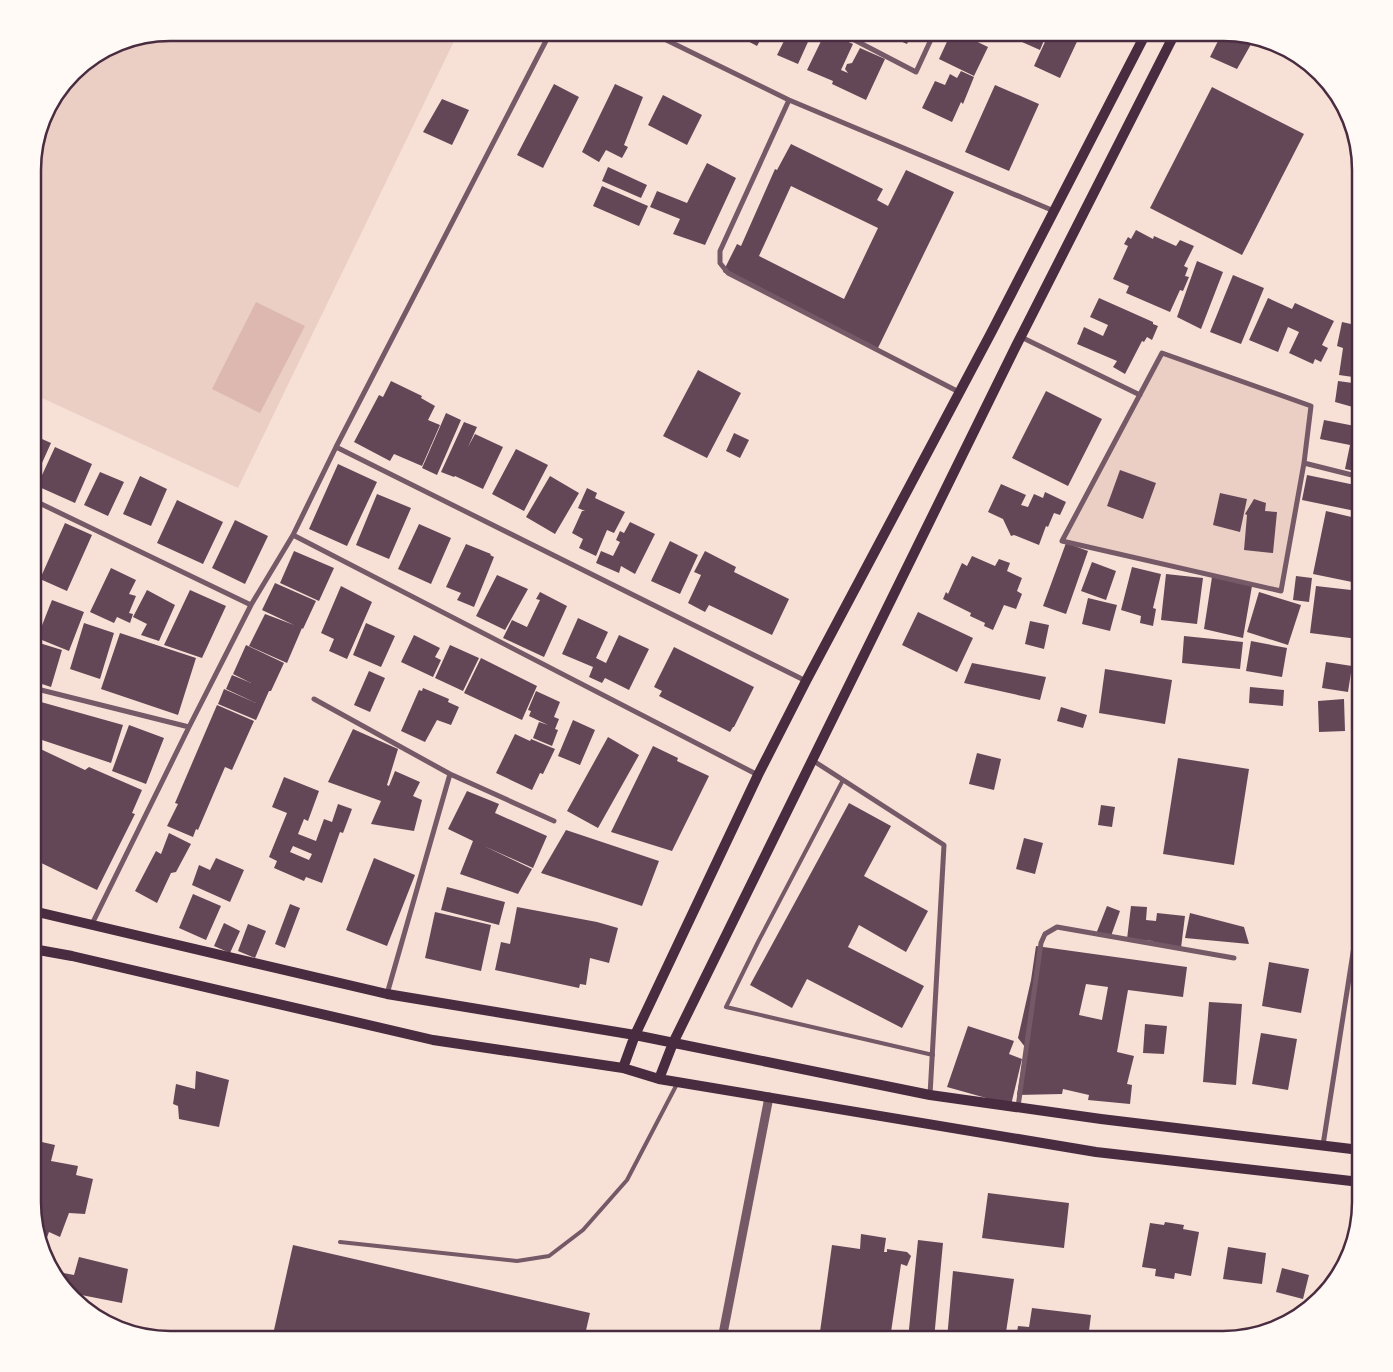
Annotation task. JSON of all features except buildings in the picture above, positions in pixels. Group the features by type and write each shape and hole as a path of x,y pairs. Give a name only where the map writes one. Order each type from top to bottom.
{"main road":[{"path":"623,1068 635,1035 758,775 1141,42"},
{"path":"659,1079 673,1043 1021,336 1170,42"},
{"path":"41,913 387,994 635,1035 930,1095 1101,1119 1352,1149"},
{"path":"41,950 433,1040 623,1068 659,1079 1096,1152 1352,1181"}],"street":[{"path":"92,924 251,605 293,534 545,42"},
{"path":"670,42 789,100 1054,211"},
{"path":"858,42 916,72 930,42"},
{"path":"789,100 720,251 720,263 728,273 959,392"},
{"path":"1021,336 1140,395"},
{"path":"1162,353 1311,406 1304,463 1281,591 1062,541 1162,353"},
{"path":"336,447 806,681"},
{"path":"1304,463 1352,475"},
{"path":"42,504 251,605"},
{"path":"293,534 758,775"},
{"path":"41,690 189,727"},
{"path":"314,699 450,774 554,821"},
{"path":"812,760 944,845 930,1095"},
{"path":"387,994 450,774"},
{"path":"1018,1108 1042,943 1045,934 1057,927 1234,958"},
{"path":"1323,1146 1352,959"},
{"path":"724,1331 769,1097"}],"lane":[{"path":"842,780 726,1007 933,1056"},
{"path":"340,1242 517,1261 549,1256 583,1230 627,1180 678,1082"}],"shaded area":[{"path":"162,42 454,42 238,488 42,398 42,162 44,145 51,121 68,92 85,73 113,55 145,44"},
{"path":"256,302 305,326 260,413 212,389"},
{"path":"1162,353 1311,406 1281,591 1062,541"}]}
